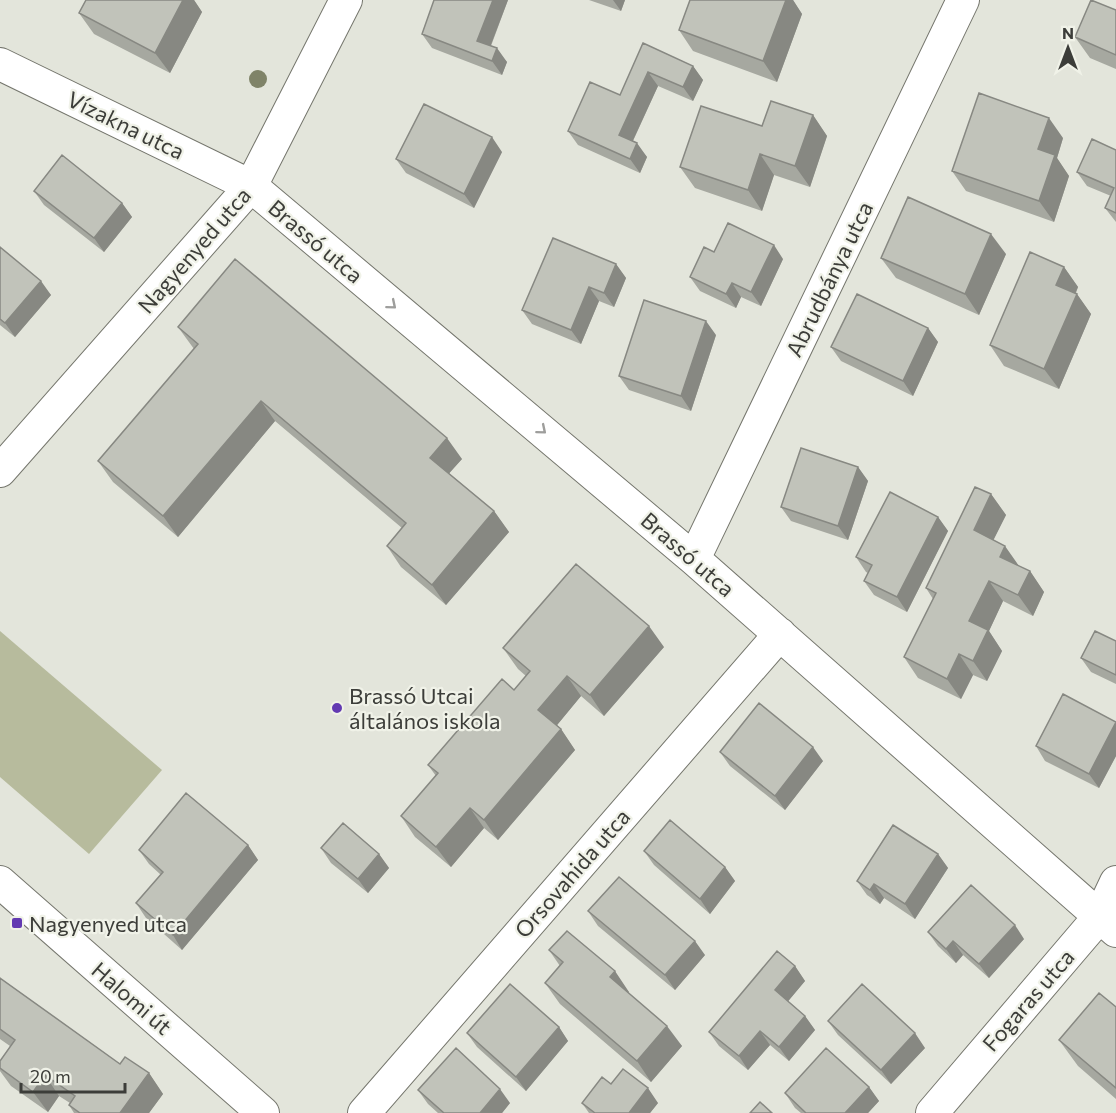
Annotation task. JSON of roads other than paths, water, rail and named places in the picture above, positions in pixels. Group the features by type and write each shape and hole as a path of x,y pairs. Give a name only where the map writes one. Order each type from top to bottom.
{"street":[{"name":"Nagyenyed utca","path":"0,471 251,186 346,0"},
{"name":"Abrudbánya utca","path":"694,559 963,0"},
{"name":"Vízakna utca","path":"0,64 251,186"},
{"name":"Brassó utca","path":"251,186 694,559 1108,924"},
{"name":"Orsovahida utca","path":"364,1113 780,634"},
{"name":"Halomi út","path":"0,882 263,1113"},
{"name":"Fogaras utca","path":"932,1113 1108,924 1116,882"}],"place":[{"name":"Brassó Utcai általános iskola","path":"337,708"},
{"name":"Nagyenyed utca","path":"17,923"}]}
